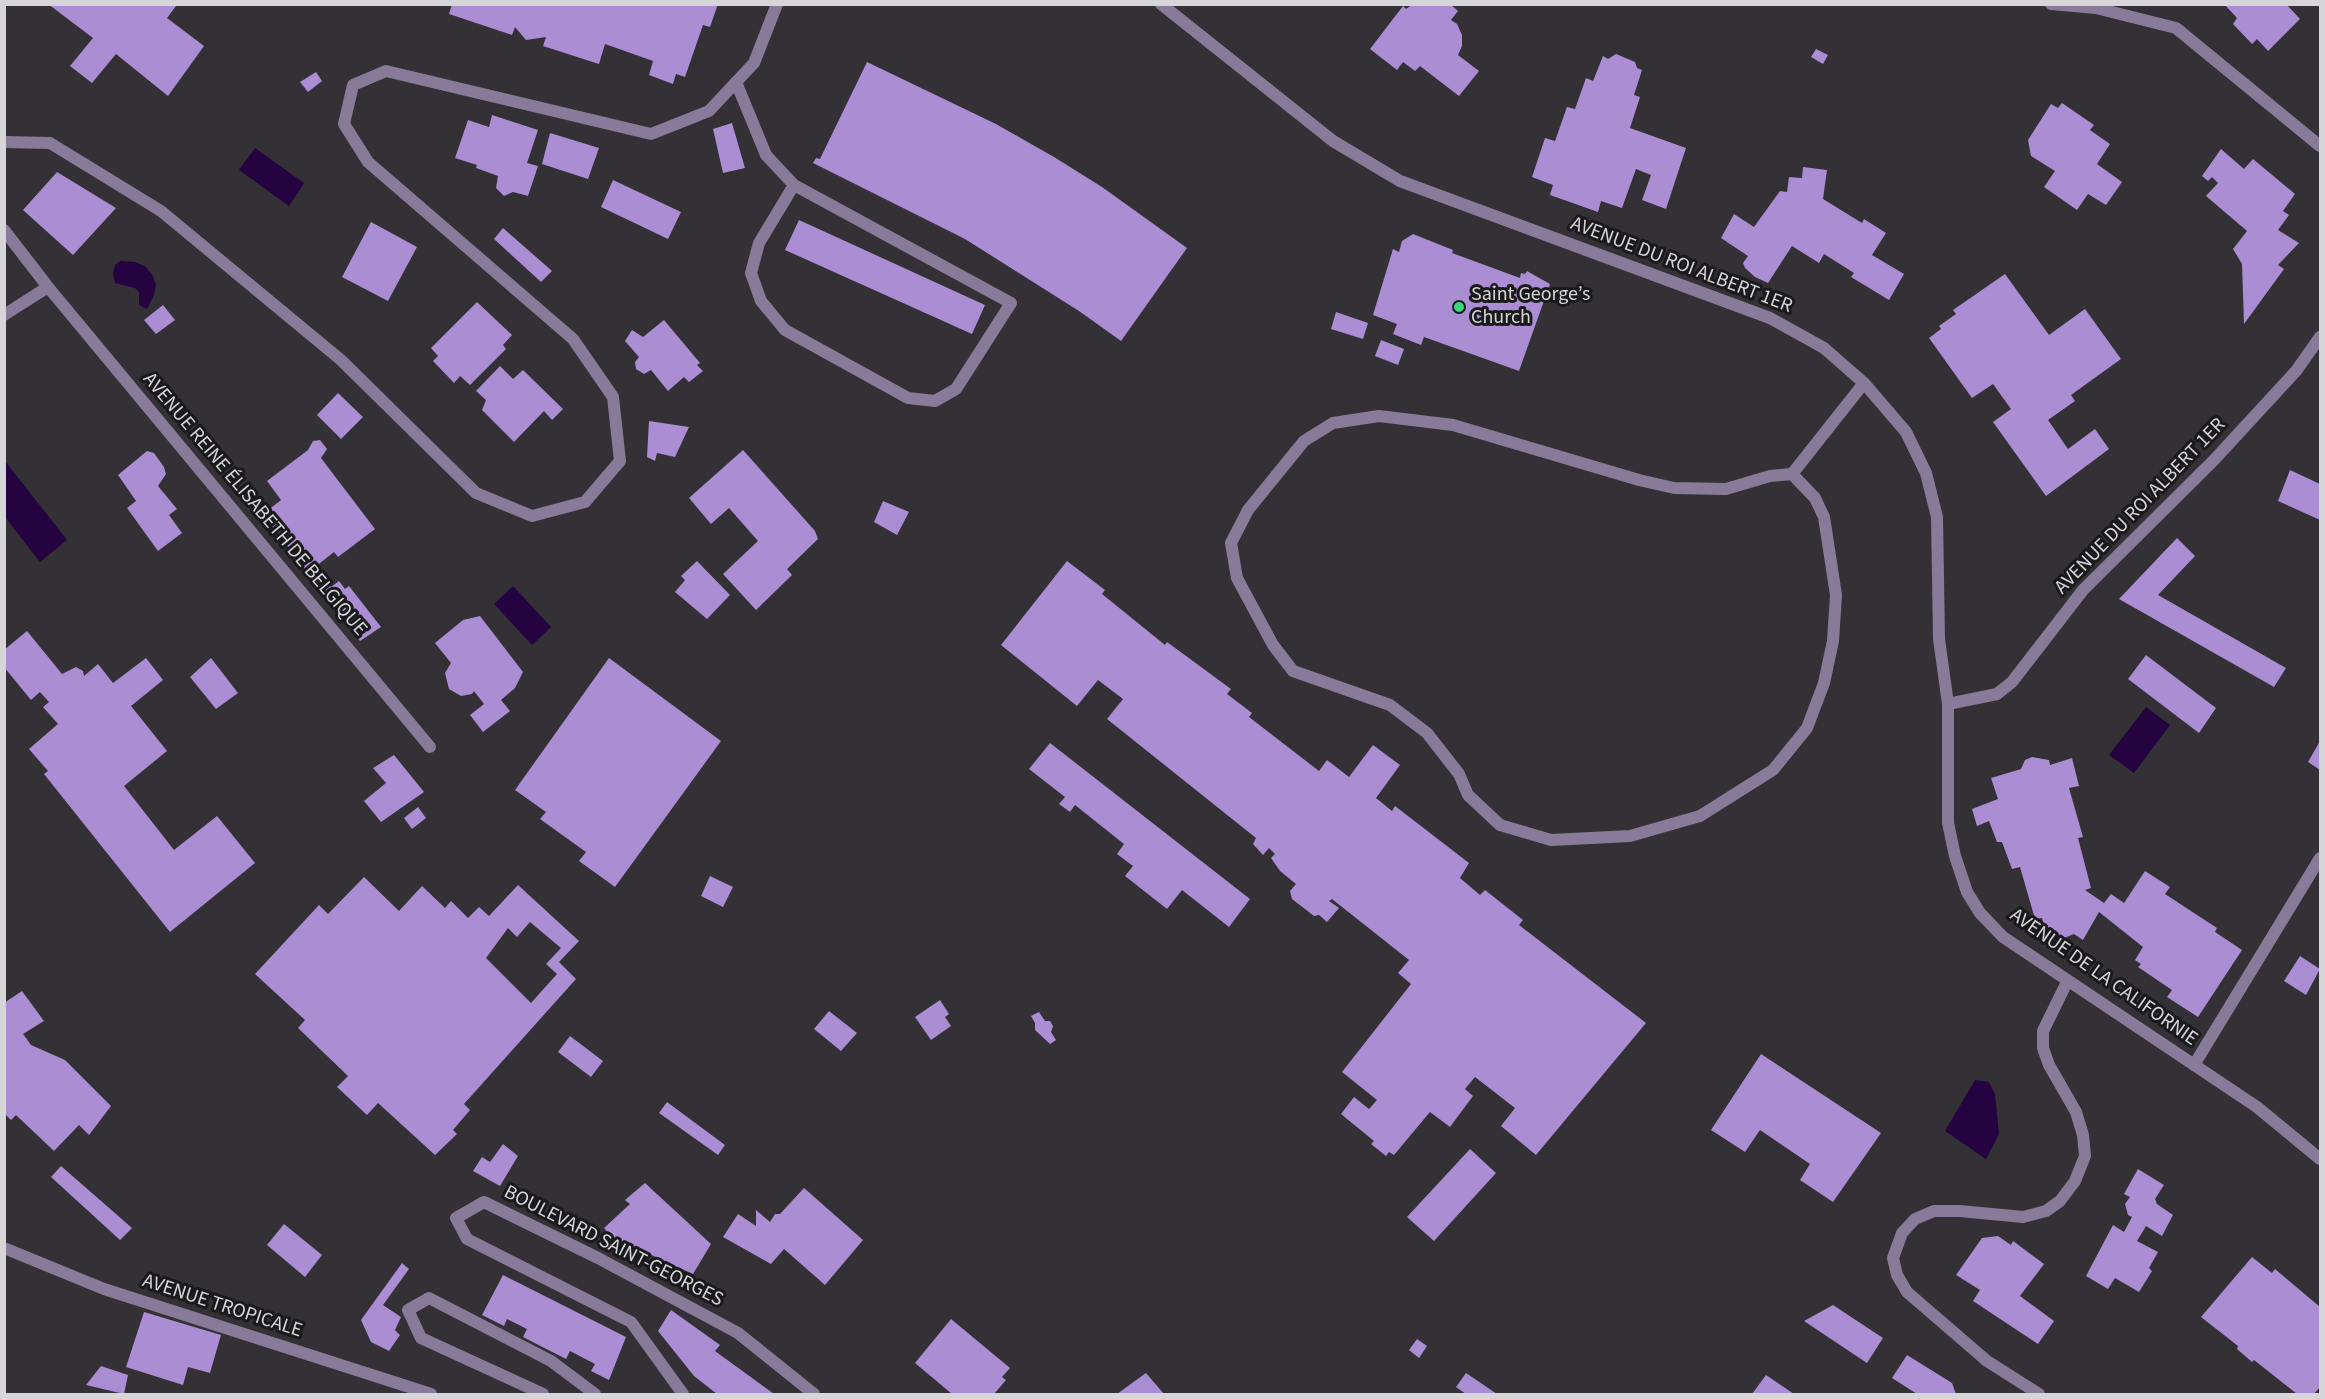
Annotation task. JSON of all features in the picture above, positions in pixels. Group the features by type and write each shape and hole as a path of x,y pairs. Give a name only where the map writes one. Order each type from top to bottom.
{"street":[{"path":"4,142 50,143 161,211 341,360 476,493 532,516 585,502 620,461 613,397 573,339 368,162 344,124 354,85 386,71 651,134 709,111 754,63 777,4"},
{"name":"AVENUE DU ROI ALBERT 1ER","path":"1161,4 1333,141 1400,181 1770,318 1824,348 1864,383 1906,432 1926,473 1937,517 1939,639 1948,704 1997,694 2012,682 2083,590 2214,460 2296,371 2320,337"},
{"path":"2051,4 2096,8 2176,27 2320,146"},
{"path":"736,82 766,155 794,185 1011,303 957,389 935,402 908,398 784,330 761,301 751,273 759,243 794,185"},
{"name":"AVENUE REINE ÉLISABETH DE BELGIQUE","path":"4,230 48,287 430,747"},
{"path":"4,315 48,287"},
{"path":"1792,474 1815,498 1824,517 1836,595 1833,641 1824,683 1807,728 1773,770 1700,816 1630,836 1551,840 1500,825 1468,795 1459,774 1427,733 1390,705 1293,671 1273,645 1237,578 1231,543 1248,510 1304,441 1333,423 1379,416 1453,425 1674,488 1726,489 1770,476 1792,474 1864,383"},
{"name":"AVENUE DE LA CALIFORNIE","path":"1948,704 1948,823 1955,856 1967,892 1980,913 2003,937 2257,1107 2320,1159"},
{"path":"2194,1065 2320,858"},
{"path":"2039,1395 1987,1361 1907,1292 1897,1275 1893,1258 1902,1233 1915,1219 1934,1211 2023,1217 2046,1211 2060,1201 2075,1180 2085,1156 2083,1136 2076,1112 2049,1065 2043,1048 2043,1031 2067,982"},
{"name":"BOULEVARD SAINT-GEORGES","path":"683,1395 631,1322 466,1239 456,1218 484,1202 598,1258 738,1333 814,1395"},
{"name":"AVENUE TROPICALE","path":"4,1248 104,1289 431,1395"},
{"path":"543,1395 421,1338 408,1310 429,1298 551,1361 595,1395"}],"shaded area":[{"path":"255,148 304,183 289,206 239,170"},
{"path":"120,261 135,262 146,267 153,276 156,285 147,309 139,305 139,292 135,288 115,283 113,274 115,265"},
{"path":"5,461 67,540 40,562 5,517"},
{"path":"513,586 551,627 532,645 494,604"},
{"path":"2146,707 2170,725 2134,773 2109,755"},
{"path":"1975,1080 1989,1082 1995,1094 1999,1134 1986,1159 1945,1131"}],"building":[{"path":"48,4 174,4 176,6 167,18 204,46 168,96 116,54 92,83 70,66 93,38"},
{"path":"452,4 718,4 710,27 703,25 685,77 676,74 673,84 649,75 653,61 605,44 599,64 543,46 546,37 526,40 515,27 512,35 449,14"},
{"path":"1413,4 1450,4 1458,11 1451,20 1457,24 1462,35 1462,46 1458,55 1479,71 1459,96 1420,66 1415,71 1403,62 1397,70 1370,49 1403,6 1406,9"},
{"path":"2224,4 2286,4 2300,19 2268,51 2257,39 2252,44 2233,24 2237,18"},
{"path":"1816,49 1828,55 1823,64 1811,57"},
{"path":"1616,54 1635,62 1637,68 1642,70 1634,95 1640,97 1630,128 1686,148 1666,209 1642,200 1651,175 1636,169 1622,208 1601,201 1598,212 1550,195 1553,185 1532,177 1545,138 1555,141 1567,107 1575,109 1586,78 1593,81 1603,56 1608,59"},
{"path":"867,62 996,124 1054,157 1102,187 1187,248 1121,341 1079,311 965,239 813,163 816,158 820,159"},
{"path":"316,72 322,81 308,92 300,82"},
{"path":"2062,103 2094,125 2090,130 2110,144 2097,164 2122,182 2106,205 2088,194 2077,210 2044,187 2055,171 2031,156 2028,140 2051,104 2058,108"},
{"path":"492,115 538,130 527,163 538,166 528,196 513,192 504,196 496,188 498,176 476,168 477,165 455,158 468,120 489,127"},
{"path":"732,123 745,168 723,173 713,129"},
{"path":"550,133 599,148 588,179 542,164"},
{"path":"2221,149 2244,169 2253,159 2295,194 2283,211 2289,215 2278,230 2299,243 2278,265 2284,269 2244,324 2242,264 2233,249 2247,231 2206,196 2218,183 2212,177 2208,181 2202,176"},
{"path":"1803,167 1827,170 1823,199 1862,223 1864,219 1886,233 1872,255 1904,274 1889,300 1851,277 1854,273 1824,254 1819,263 1792,246 1768,283 1755,277 1745,268 1743,263 1748,256 1721,238 1734,214 1754,227 1780,191 1787,192 1789,177 1802,178"},
{"path":"57,172 116,208 73,255 23,210"},
{"path":"613,180 681,212 668,239 601,207"},
{"path":"799,220 985,305 972,334 785,250"},
{"path":"371,222 417,247 388,301 342,277"},
{"path":"503,228 552,271 541,282 494,239"},
{"name":"Saint George’s Church","path":"1413,234 1453,250 1452,253 1520,278 1521,273 1525,274 1527,271 1550,284 1519,371 1424,337 1421,345 1393,334 1397,324 1373,315 1393,249 1399,252 1402,241"},
{"path":"2005,274 2049,335 2085,309 2121,359 2071,395 2075,401 2048,420 2068,449 2095,429 2109,449 2046,496 1993,422 2011,409 1993,384 1972,398 1929,338 1941,329 1939,326 1956,314 1953,310"},
{"path":"477,302 512,335 503,345 506,349 470,385 460,376 454,383 433,361 438,356 431,348"},
{"path":"163,305 175,320 156,334 144,320"},
{"path":"1336,312 1368,323 1363,339 1331,329"},
{"path":"664,320 700,363 697,365 703,371 689,382 684,377 668,391 651,370 644,374 636,369 635,362 639,357 625,341 632,330 643,337"},
{"path":"1381,340 1404,349 1398,365 1375,356"},
{"path":"500,366 513,379 523,370 563,409 552,420 544,411 514,442 482,410 486,400 476,391"},
{"path":"338,393 363,417 341,439 317,415"},
{"path":"649,421 689,427 675,457 657,453 655,461 647,457"},
{"path":"320,440 327,449 321,458 375,529 338,557 334,552 315,567 331,587 339,581 345,589 349,586 381,627 360,641 263,514 281,500 267,481 308,450 313,441"},
{"path":"743,450 815,531 818,539 787,569 792,575 756,610 723,574 758,541 729,508 711,524 689,498"},
{"path":"147,451 154,453 164,467 166,474 158,486 177,509 169,515 182,533 158,551 127,508 136,501 118,475"},
{"path":"2290,470 2320,484 2320,520 2278,501"},
{"path":"883,501 909,512 897,535 874,522"},
{"path":"2177,538 2195,556 2158,595 2286,668 2274,687 2119,599"},
{"path":"697,561 730,595 707,619 675,592 685,580 681,576"},
{"path":"1067,561 1105,590 1102,594 1165,645 1167,642 1231,689 1227,694 1252,713 1249,717 1319,771 1327,760 1349,777 1373,745 1400,765 1376,798 1392,811 1395,806 1469,863 1460,878 1480,895 1485,890 1523,920 1519,925 1646,1023 1536,1155 1501,1126 1515,1108 1475,1077 1465,1089 1473,1096 1450,1127 1430,1112 1394,1155 1389,1152 1386,1156 1371,1144 1374,1141 1341,1114 1354,1097 1369,1109 1377,1100 1342,1072 1411,984 1398,973 1409,960 1332,899 1329,901 1339,908 1327,922 1319,915 1314,916 1292,899 1290,891 1296,884 1280,871 1271,858 1275,854 1269,848 1263,855 1253,844 1256,838 1107,719 1123,699 1098,680 1077,706 1001,645"},
{"path":"480,616 523,672 515,688 501,700 510,711 483,732 470,715 484,704 474,691 472,694 461,696 449,689 445,673 451,663 435,643 463,620"},
{"path":"27,631 62,674 76,667 83,671 84,676 98,664 113,683 146,658 163,680 131,706 167,751 124,786 174,850 217,816 255,863 170,932 44,774 48,771 29,749 58,724 43,707 49,702 40,692 31,700 4,667 4,650"},
{"path":"2146,655 2216,708 2199,733 2128,679"},
{"path":"211,658 238,693 216,709 190,677"},
{"path":"609,658 721,741 615,887 579,861 586,852 540,819 546,812 515,790"},
{"path":"2320,741 2320,770 2308,762"},
{"path":"1050,743 1250,899 1229,927 1182,890 1167,909 1125,876 1133,866 1117,854 1124,844 1075,805 1070,812 1059,804 1065,797 1029,769"},
{"path":"394,755 424,792 381,822 364,801 386,783 373,768"},
{"path":"2032,757 2049,760 2050,765 2072,758 2079,786 2069,788 2083,837 2078,838 2091,888 2085,890 2104,903 2111,894 2124,903 2145,871 2170,887 2165,894 2217,928 2215,932 2242,950 2198,1017 2167,997 2172,990 2138,967 2141,964 2135,960 2143,947 2099,912 2083,940 2074,934 2064,938 2044,926 2042,918 2035,919 2020,867 2012,869 2002,842 1997,842 1989,821 1977,826 1972,809 1998,799 1991,778 2021,769 2025,760"},
{"path":"418,807 426,818 412,829 404,818"},
{"path":"710,876 733,887 723,907 701,896"},
{"path":"364,877 399,911 422,886 445,908 451,901 468,918 479,907 489,916 518,885 579,941 559,962 576,979 464,1104 470,1110 453,1130 457,1134 435,1155 378,1103 367,1115 337,1087 348,1076 298,1028 305,1020 255,974 319,905 328,914","holes":["530,922 561,948 546,964 557,974 531,1003 486,958 508,928 517,937"]},
{"path":"2300,956 2320,969 2306,995 2284,981"},
{"path":"22,991 44,1021 23,1034 31,1045 65,1060 111,1106 89,1135 79,1125 54,1151 16,1115 11,1120 4,1113 4,1003"},
{"path":"940,1000 949,1014 945,1017 951,1026 931,1040 915,1017"},
{"path":"829,1011 857,1033 841,1051 814,1029"},
{"path":"1039,1012 1045,1021 1050,1021 1053,1026 1051,1032 1056,1040 1050,1044 1035,1030 1035,1023 1031,1016"},
{"path":"570,1036 603,1061 591,1077 558,1052"},
{"path":"1761,1054 1881,1133 1833,1202 1800,1180 1810,1164 1760,1130 1745,1152 1711,1130"},
{"path":"667,1102 725,1145 718,1155 659,1113"},
{"path":"503,1144 518,1156 500,1186 473,1171 482,1157 490,1162"},
{"path":"1470,1149 1496,1173 1434,1241 1407,1217"},
{"path":"61,1166 132,1228 120,1240 51,1177"},
{"path":"2138,1169 2164,1185 2155,1199 2157,1204 2173,1215 2162,1236 2146,1226 2137,1241 2158,1252 2149,1268 2152,1271 2139,1292 2115,1278 2108,1289 2086,1276 2113,1225 2124,1232 2132,1217 2128,1215 2125,1204 2130,1197 2124,1194"},
{"path":"645,1183 711,1244 693,1274 612,1237 604,1228 630,1204 625,1200"},
{"path":"804,1188 863,1240 825,1285 784,1249 771,1264 723,1237 738,1214 756,1226 756,1210 770,1222 775,1214 780,1214"},
{"path":"284,1224 322,1255 305,1277 267,1245"},
{"path":"1998,1236 2011,1245 2013,1241 2044,1264 2020,1296 2054,1321 2038,1344 1973,1301 1980,1290 1956,1275 1982,1238"},
{"path":"2252,1257 2272,1273 2275,1269 2320,1307 2320,1387 2314,1394 2297,1394 2254,1360 2252,1362 2237,1349 2238,1346 2201,1317"},
{"path":"402,1263 409,1269 383,1305 401,1317 395,1330 400,1335 389,1351 371,1342 361,1320"},
{"path":"503,1275 626,1337 609,1380 591,1371 595,1364 570,1351 566,1359 523,1337 527,1329 507,1319 504,1326 482,1315"},
{"path":"1833,1305 1883,1338 1867,1363 1804,1321"},
{"path":"671,1310 720,1345 715,1351 774,1394 717,1394 694,1376 658,1331"},
{"path":"144,1312 221,1335 210,1373 188,1367 183,1385 126,1367"},
{"path":"951,1319 1010,1368 1002,1377 1006,1380 994,1394 952,1394 915,1363"},
{"path":"1417,1339 1427,1346 1419,1358 1409,1350"},
{"path":"1907,1355 1952,1383 1956,1394 1917,1394 1892,1378"},
{"path":"101,1366 128,1375 124,1394 86,1385"},
{"path":"1146,1373 1164,1394 1117,1394"},
{"path":"1466,1373 1497,1394 1466,1394 1456,1387"},
{"path":"1766,1375 1794,1394 1752,1394"}],"place":[{"name":"Saint George’s Church","path":"1459,307"}]}
